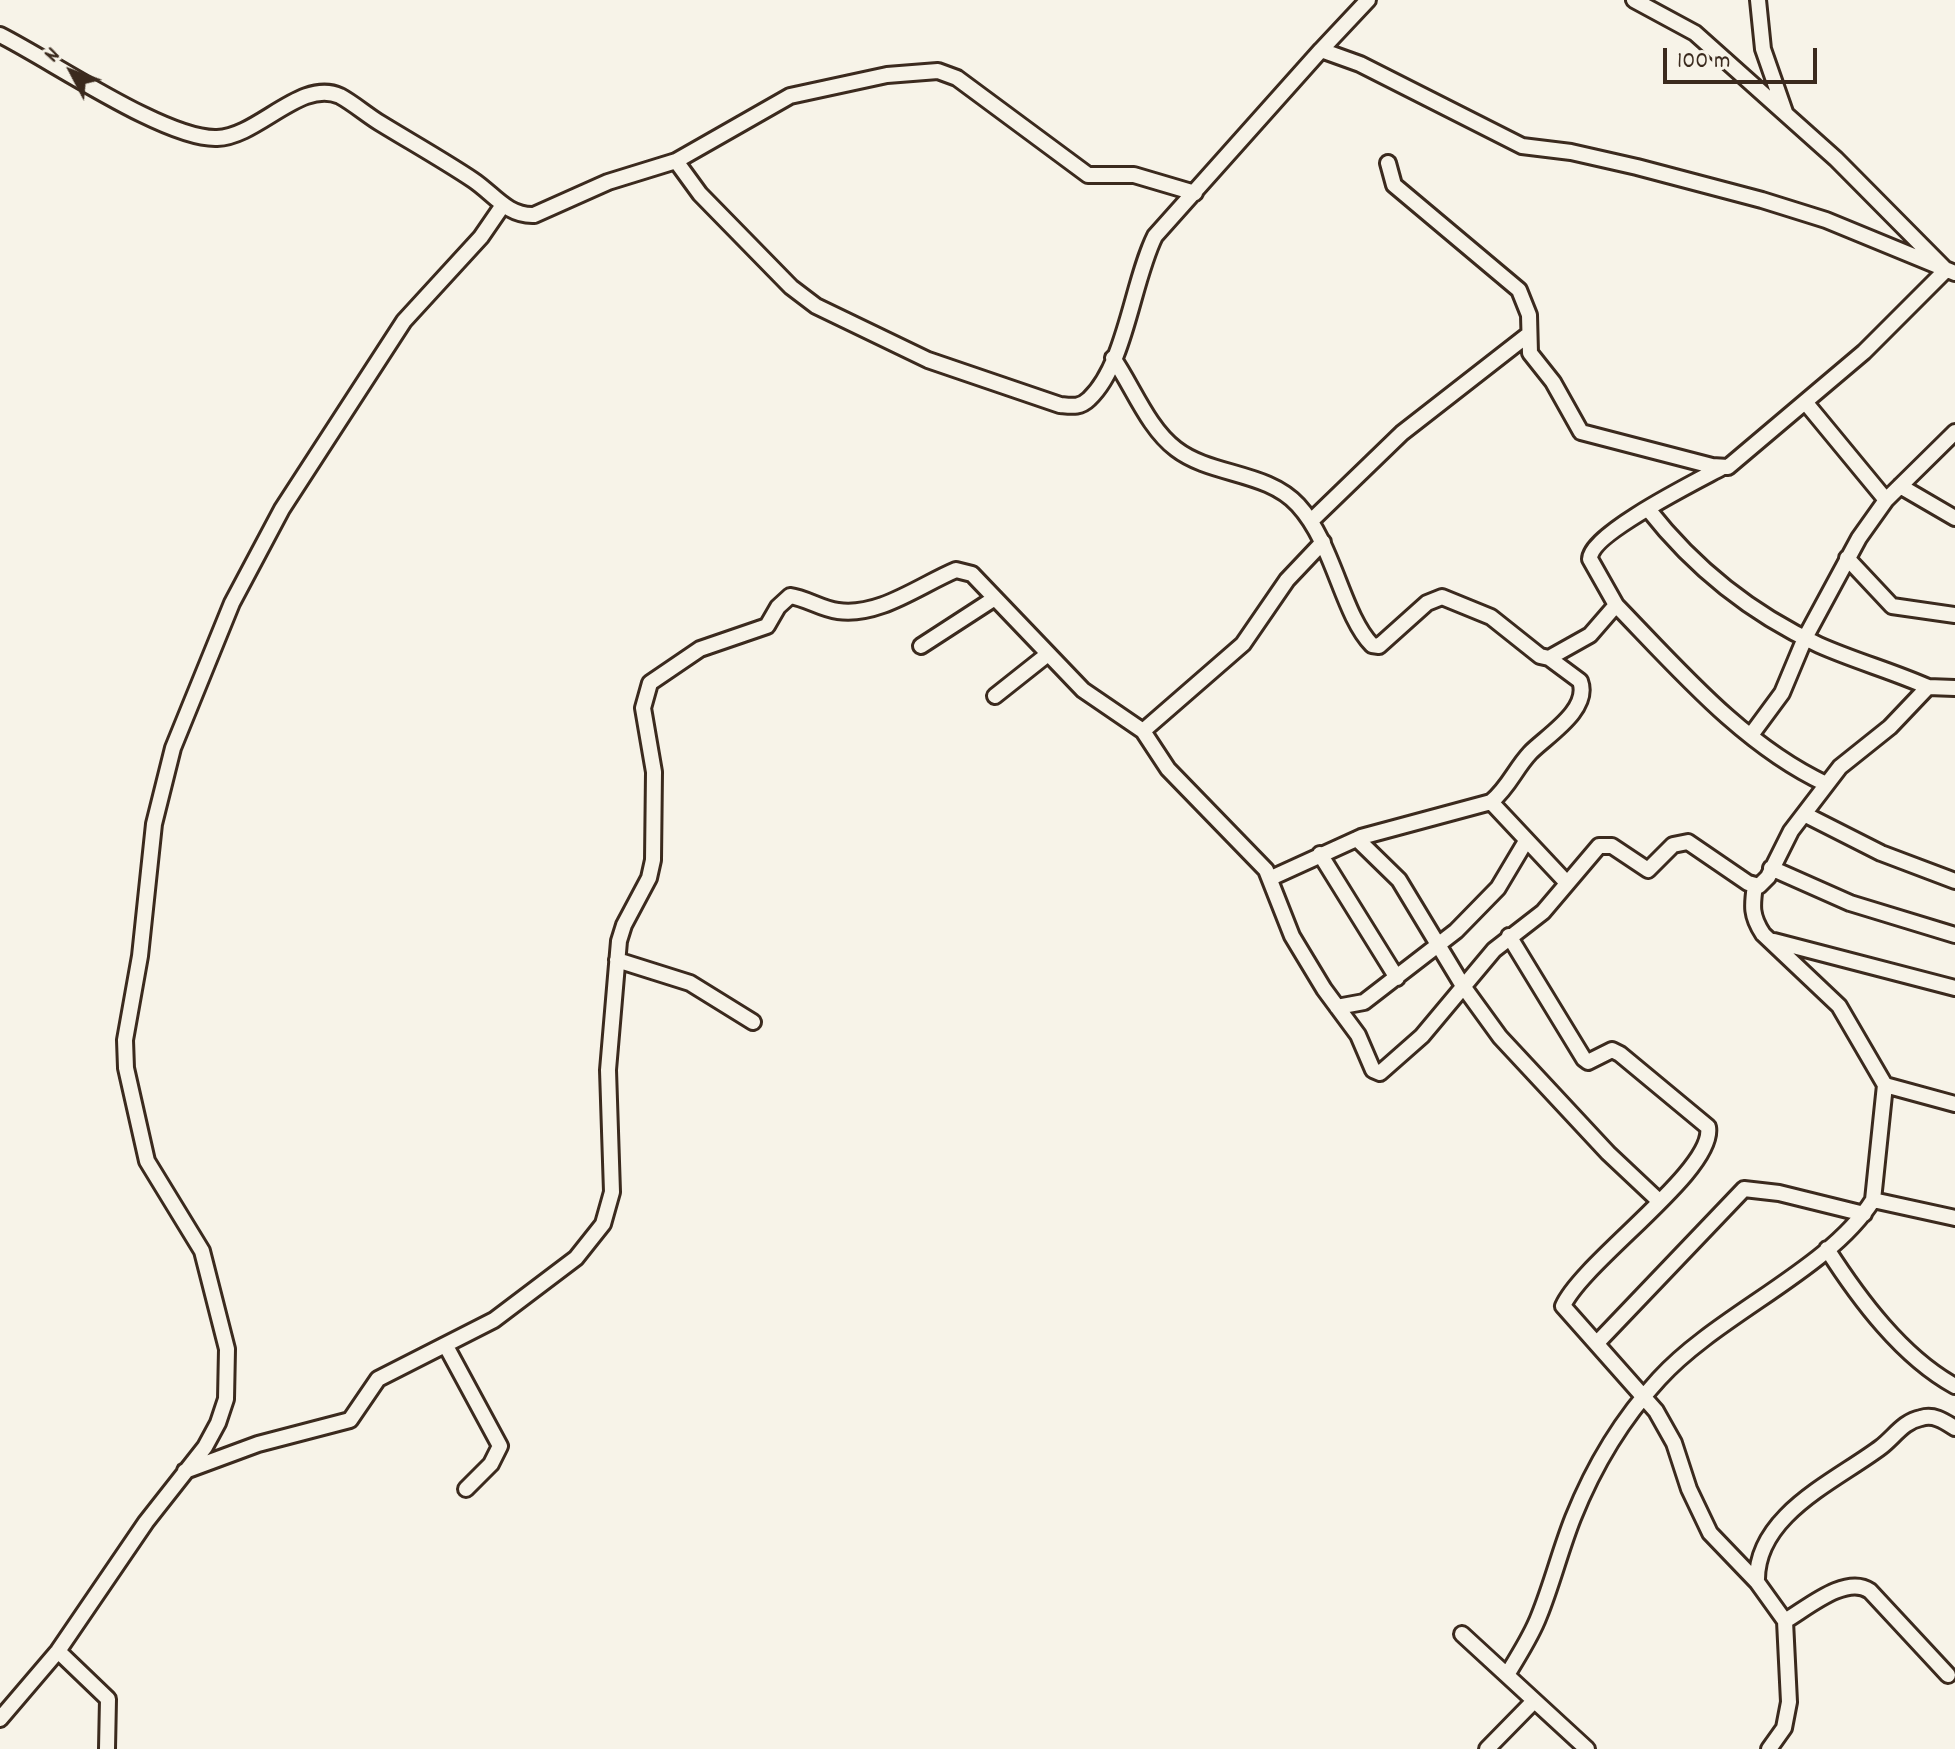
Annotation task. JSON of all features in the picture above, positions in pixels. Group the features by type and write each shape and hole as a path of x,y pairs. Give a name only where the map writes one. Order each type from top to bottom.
{"street":[{"path":"676,161 700,194 791,287 840,319 928,360 1043,401 1077,407 1089,399 1113,358 1143,261 1155,236 1268,105 1368,0"},
{"path":"1758,0 1765,58 1787,116"},
{"path":"1638,1 1695,33 1836,159 1950,271"},
{"path":"0,35 158,122 191,136 220,138 245,133 303,97 338,95 475,181 517,213 534,215 608,182 676,161 790,96 887,75 938,71 957,78 1088,175 1134,175 1195,193"},
{"path":"1321,50 1360,64 1522,146 1611,161 1762,200 1826,220 1950,271"},
{"path":"1388,163 1394,185 1519,290 1527,305 1530,353 1553,382 1581,432 1721,468"},
{"path":"0,1719 58,1651 218,1423 229,1374 219,1311 202,1251 147,1161 126,1068 125,1040 138,971 157,805 189,704 252,561 396,333 481,237 503,205"},
{"path":"1826,784 1800,771 1751,735 1616,605 1590,559 1590,552 1611,532 1648,509 1743,457 1950,271"},
{"path":"1311,521 1402,433 1529,334"},
{"path":"1113,358 1162,436 1177,450 1207,466 1278,490 1296,502 1323,542 1361,630 1372,645 1379,646 1389,641 1427,603 1442,597 1491,617 1540,656 1549,658 1580,681 1579,696 1564,725 1530,754 1506,790 1491,802 1357,839 1271,878"},
{"path":"1806,403 1886,500"},
{"path":"1751,735 1782,693 1805,638 1847,558 1886,500 1955,432"},
{"path":"1900,486 1955,518"},
{"path":"1648,509 1706,575 1805,638 1928,687 1955,688"},
{"path":"1143,731 1243,644 1287,580 1323,542"},
{"path":"1847,558 1892,606 1955,615"},
{"path":"185,1471 258,1444 350,1420 378,1379 494,1320 557,1274 590,1242 609,1209 612,1192 608,1070 617,960 624,925 649,878 653,860 654,772 643,708 650,683 700,649 767,626 778,607 790,596 833,611 858,612 898,598 956,570 965,570 1095,700 1143,731 1168,769 1271,878 1283,919 1337,1007 1358,1035 1373,1070 1380,1073 1422,1036 1509,936 1543,912 1599,846 1612,846 1648,870 1673,845 1688,842 1755,885 1764,883 1804,814 1826,784 1852,755 1890,727 1928,687"},
{"path":"921,646 995,598"},
{"path":"1549,658 1590,635 1616,605"},
{"path":"995,696 1048,654"},
{"path":"1491,802 1567,883"},
{"path":"1804,814 1881,853 1955,881"},
{"path":"1357,839 1399,880 1463,986 1517,1057 1659,1201"},
{"path":"1337,1007 1364,1002 1439,944 1492,895 1526,841"},
{"path":"1320,854 1397,978"},
{"path":"1771,868 1850,903 1955,935"},
{"path":"1507,1675 1539,1618 1573,1517 1596,1467 1644,1396 1702,1340 1827,1249 1864,1214 1873,1200 1885,1085 1839,1006 1755,922 1751,910 1755,885"},
{"path":"1509,936 1584,1059 1588,1062 1612,1050 1620,1054 1708,1127 1705,1148 1680,1180 1565,1302 1568,1316 1597,1343 1644,1396 1674,1443 1689,1489 1706,1526 1757,1582 1785,1621 1789,1702 1784,1728 1769,1749"},
{"path":"1770,940 1955,988"},
{"path":"617,960 690,983 753,1022"},
{"path":"1885,1085 1955,1104"},
{"path":"1597,1343 1744,1189 1779,1193 1864,1214"},
{"path":"1873,1200 1955,1218"},
{"path":"1827,1249 1877,1318 1931,1369 1955,1386"},
{"path":"446,1346 500,1446 491,1464 466,1489"},
{"path":"1757,1582 1758,1562 1774,1533 1787,1515 1827,1483 1916,1419 1935,1417 1955,1428"},
{"path":"1785,1621 1847,1587 1860,1586 1870,1591 1948,1675"},
{"path":"1462,1634 1587,1749"},
{"path":"58,1651 108,1699 107,1749"},
{"path":"1487,1749 1534,1701"}]}
